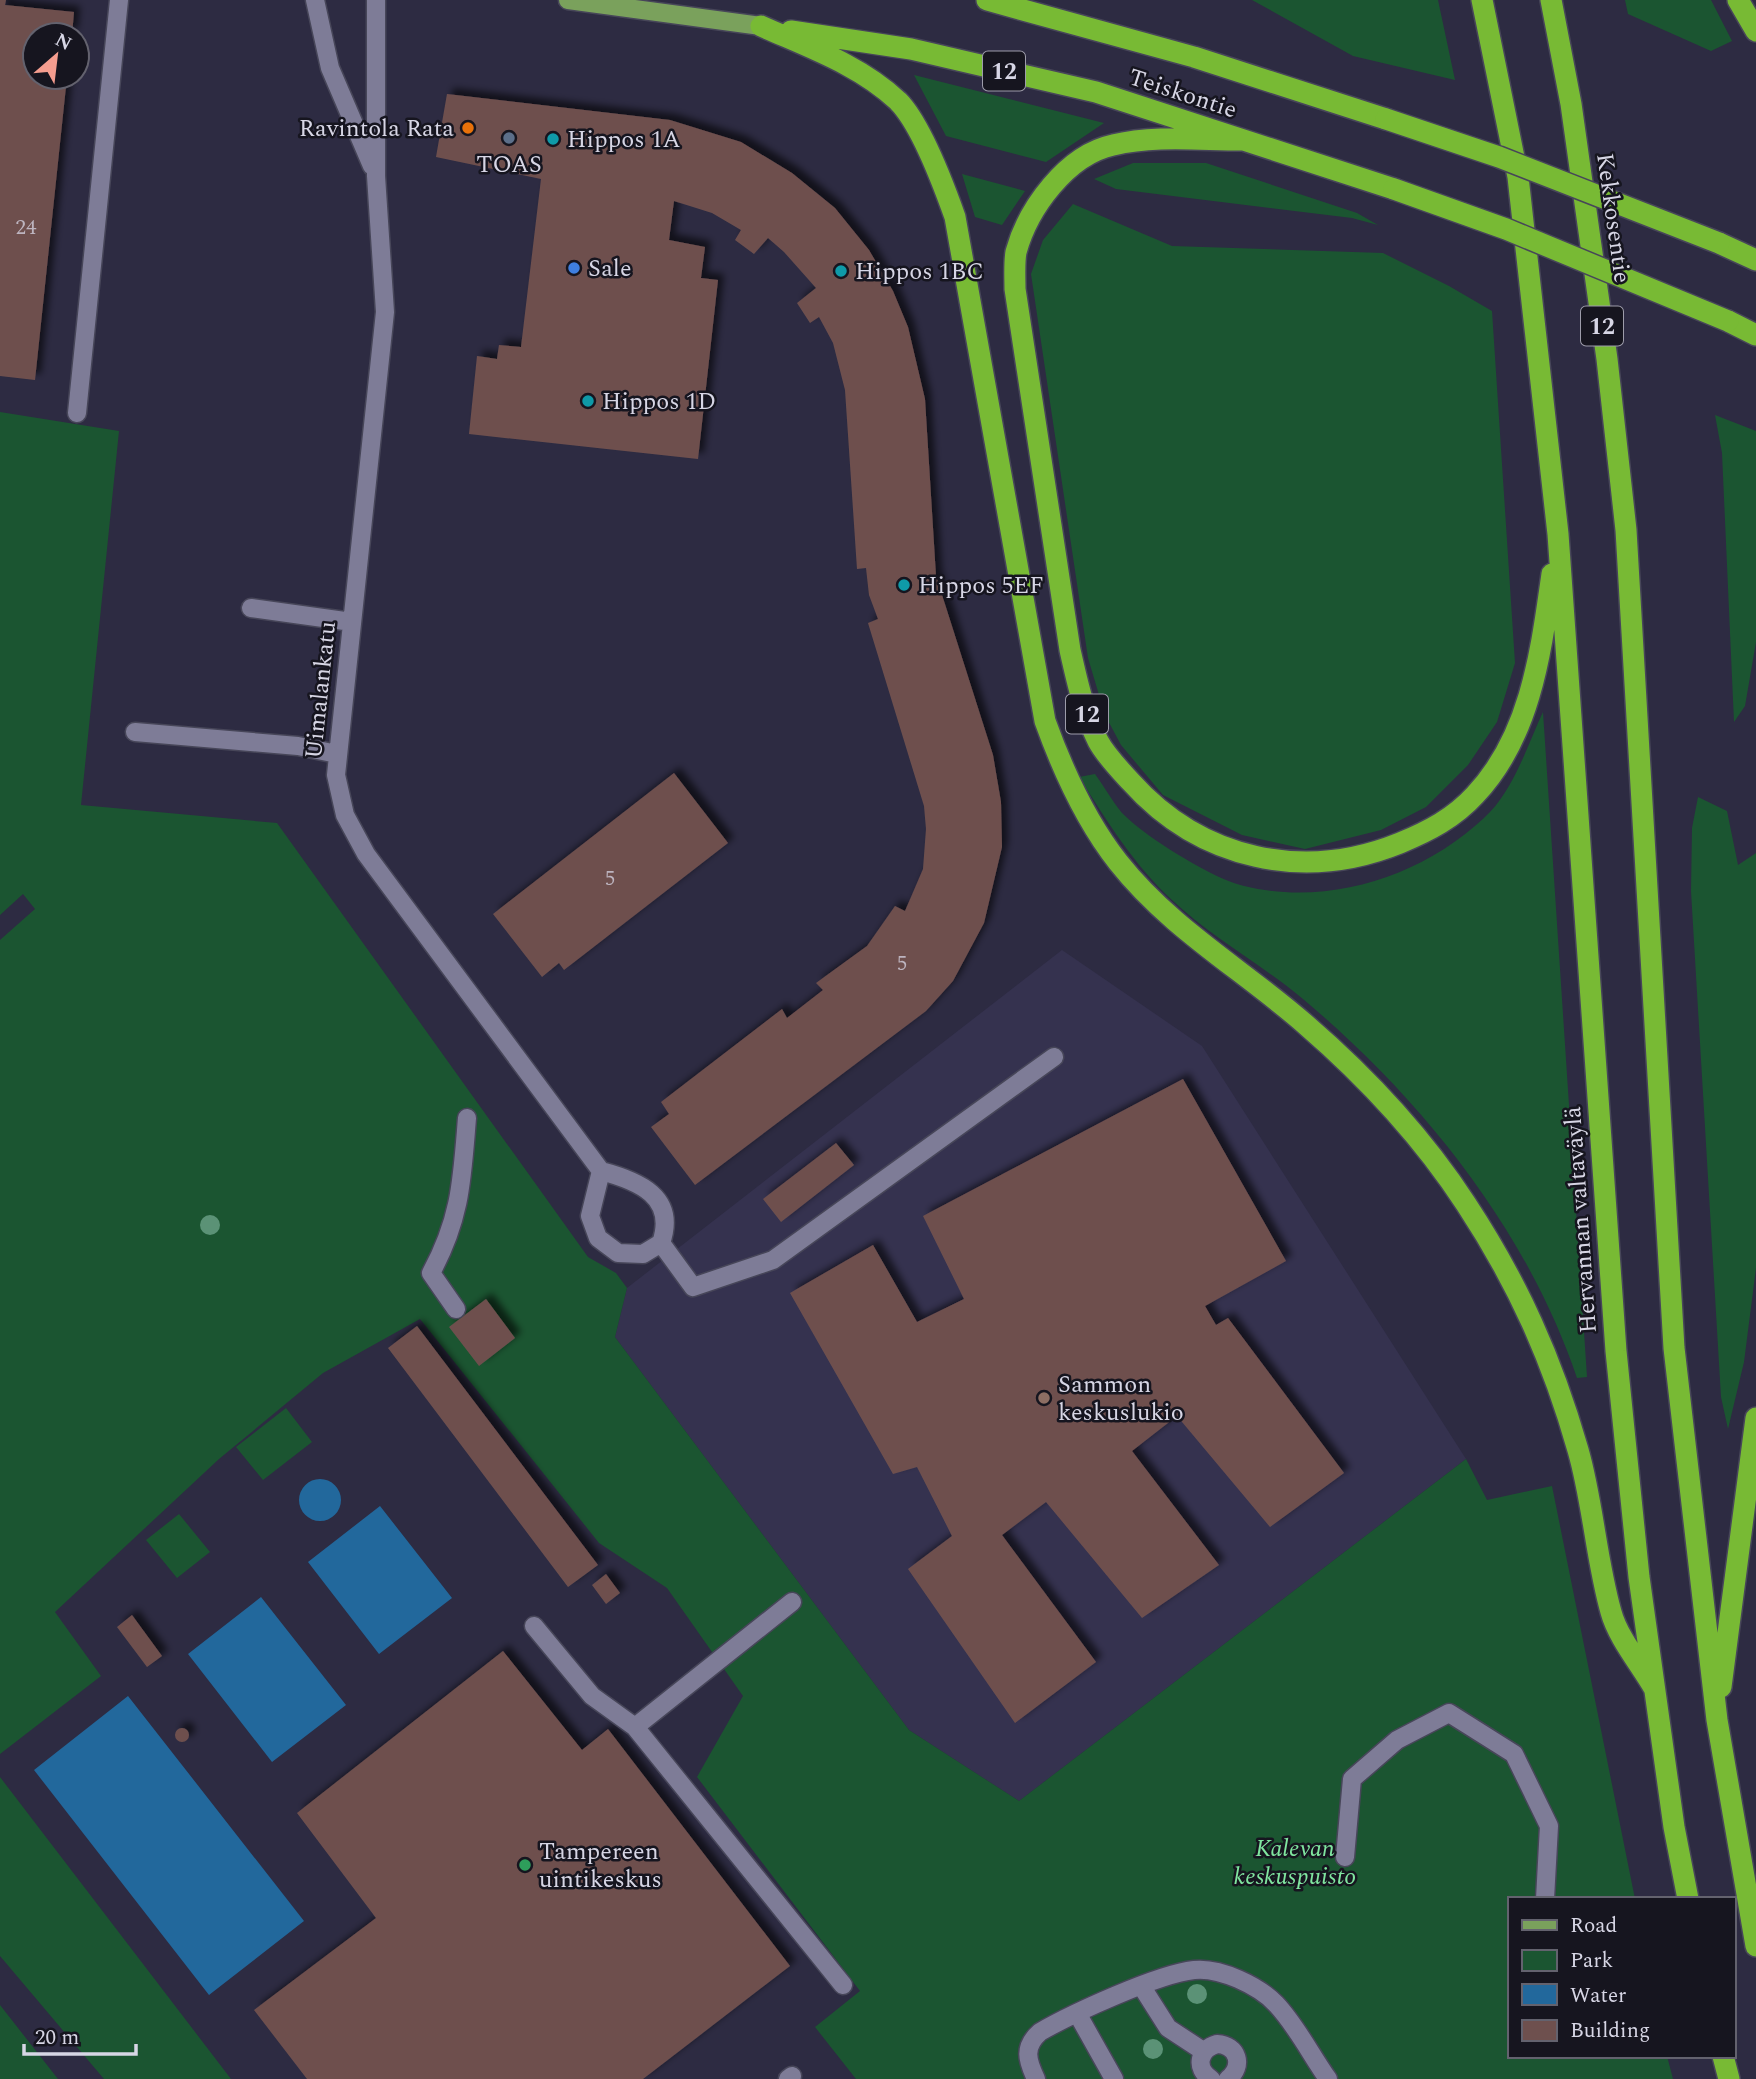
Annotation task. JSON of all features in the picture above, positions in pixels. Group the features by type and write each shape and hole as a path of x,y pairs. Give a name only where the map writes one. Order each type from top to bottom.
{"highway":[{"name":"Teiskontie","path":"986,0 1194,57 1499,157 1756,260"},
{"path":"1020,0 1049,19"},
{"name":"12","path":"1241,140 1167,140 1112,145 1077,162 1045,194 1016,253 1015,289 1070,650 1083,704 1099,743 1147,800 1175,823 1234,852 1274,862 1345,860 1375,853 1446,821 1476,795 1494,772 1522,720 1540,660 1558,534 1518,177 1482,0"},
{"name":"Kekkosentie","path":"1551,0 1571,104 1607,359 1626,530 1674,1348 1717,1720"},
{"path":"1738,0 1756,31"},
{"name":"Teiskontie","path":"761,26 911,49 1082,89 1394,189 1506,229 1753,333"},
{"path":"761,26 856,69 899,103 940,172 955,217 1045,722 1064,774 1118,861 1148,896 1178,926 1306,1024 1387,1105 1464,1200 1507,1268 1534,1323 1579,1452 1611,1614 1654,1688"},
{"name":"Hervannan valtaväylä","path":"1558,534 1616,1351 1639,1577 1674,1827 1688,1897"},
{"path":"1756,1418 1717,1720 1756,1946"},
{"path":"1724,2058 1729,2079"}],"main road":[{"name":"Teiskontie","path":"568,0 761,26"}],"street":[{"path":"77,413 119,0"},
{"name":"Uimalankatu","path":"315,0 330,68 376,176"},
{"name":"Uimalankatu","path":"376,0 376,176 385,312 336,775 345,815 366,854 601,1171"},
{"path":"251,608 352,621"},
{"path":"135,732 298,746 337,754"},
{"path":"661,1243 693,1287 773,1260 1055,1056"},
{"path":"456,1309 431,1273 448,1242 459,1205 467,1118"},
{"path":"601,1171 625,1177 648,1190 663,1208 667,1226 661,1243 643,1254 618,1253 598,1238 590,1216 601,1171"},
{"path":"635,1727 792,1602"},
{"path":"534,1626 592,1696 635,1727 843,1986"},
{"path":"1345,1857 1352,1779 1397,1740 1449,1713 1514,1754 1549,1826 1545,1897"},
{"path":"1036,2079 1027,2053 1033,2038 1077,2013 1175,1973 1197,1969 1217,1973 1260,1990 1277,2005 1323,2077"},
{"path":"1142,1987 1168,2028 1203,2052"},
{"path":"1077,2013 1114,2079"},
{"path":"1209,2079 1200,2065 1203,2052 1217,2043 1229,2047 1238,2063 1234,2078"}],"shaded area":[{"name":"Sammon keskuslukio","path":"1062,950 1202,1046 1466,1459 1019,1801 909,1730 615,1337 627,1288"}],"green space":[{"path":"1252,0 1438,0 1455,80 1353,56"},
{"path":"1625,0 1711,0 1732,41 1711,51 1628,14"},
{"path":"914,75 1104,123 1046,162 946,136"},
{"path":"1133,163 1206,163 1357,213 1378,225 1352,218 1116,189 1094,179"},
{"path":"962,174 1025,191 1002,225 975,217"},
{"path":"1073,204 1172,246 1383,253 1492,311 1515,663 1497,722 1468,765 1426,807 1381,830 1305,849 1242,835 1163,795 1121,745 1105,715 1088,658 1031,274 1043,240"},
{"name":"Kalevan keskuspuisto","path":"0,412 119,431 81,805 277,823 588,1257 616,1273 627,1288 615,1337 909,1730 1019,1801 1466,1459 1487,1500 1552,1486 1635,1897 1508,1897 1508,2058 1668,2058 1673,2079 856,2079 815,2027 860,1991 697,1777 743,1696 667,1588 599,1543 420,1319 323,1373 219,1459 55,1612 101,1676 0,1754 0,940 35,909 23,894 0,915"},
{"path":"1715,415 1756,431 1756,642 1745,706 1734,722 1722,453"},
{"path":"1543,712 1587,1377 1577,1378 1556,1323 1530,1270 1500,1219 1429,1124 1347,1038 1303,999 1203,926 1158,886 1121,842 1079,777 1095,774 1122,813 1135,824 1177,854 1227,880 1244,886 1276,891 1341,889 1373,882 1403,871 1432,856 1484,818 1511,782"},
{"path":"1698,797 1727,811 1738,865 1756,853 1756,1268 1744,1362 1728,1429 1721,1397 1691,891 1692,828"},
{"path":"286,1408 312,1442 263,1480 236,1447"},
{"path":"179,1514 210,1552 177,1578 146,1540"},
{"path":"0,1777 231,2079 104,2079 0,1956"},
{"path":"0,2005 58,2079 0,2079"}],"water":[{"path":"320,1479 335,1485 341,1500 335,1515 320,1521 305,1515 299,1500 305,1485"},
{"path":"380,1506 452,1598 379,1654 308,1562"},
{"path":"261,1597 346,1705 272,1762 188,1654"},
{"path":"128,1696 304,1921 209,1995 34,1770"}],"building":[{"path":"0,0 6,0 5,5 74,12 73,21 21,21 21,91 66,91 35,380 0,376"},
{"path":"447,94 670,120 741,142 792,173 835,208 869,250 893,291 908,327 925,399 936,576 993,755 1001,802 1002,847 984,923 953,981 926,1011 695,1185 651,1127 669,1114 661,1102 782,1009 787,1018 823,990 816,983 867,946 895,906 905,911 923,869 926,829 924,806 868,623 878,619 869,595 866,568 857,569 845,390 833,343 819,317 810,323 797,303 816,288 784,252 768,238 754,254 735,240 741,230 712,213 674,201 669,240 705,247 701,278 718,280 698,459 469,434 477,356 497,359 499,345 521,347 541,179 436,157"},
{"path":"674,773 728,843 564,970 559,963 542,977 493,914"},
{"path":"1183,1079 1286,1261 1205,1306 1216,1325 1228,1318 1344,1473 1270,1527 1177,1416 1132,1451 1219,1565 1142,1618 1046,1502 1002,1535 1096,1662 1015,1723 908,1569 952,1536 917,1467 893,1474 790,1293 873,1245 917,1322 964,1299 923,1216"},
{"path":"836,1143 854,1165 781,1222 763,1199"},
{"path":"486,1299 515,1338 479,1366 449,1327"},
{"path":"417,1326 598,1565 568,1587 388,1348"},
{"path":"606,1574 620,1593 606,1604 592,1585"},
{"path":"132,1615 162,1656 147,1667 117,1627"},
{"name":"Tampereen uintikeskus","path":"503,1651 582,1750 608,1729 790,1966 643,2079 307,2079 254,2010 376,1918 297,1813"},
{"path":"179,1728 185,1728 189,1735 185,1742 179,1742 175,1738 175,1732"}],"place":[{"name":"Ravintola Rata","path":"468,128"},
{"name":"TOAS","path":"509,138"},
{"name":"Hippos 1A","path":"553,139"},
{"name":"Sale","path":"574,268"},
{"name":"Hippos 1BC","path":"841,271"},
{"name":"Hippos 1D","path":"588,401"},
{"name":"Hippos 5EF","path":"904,585"},
{"name":"Sammon keskuslukio","path":"1044,1398"},
{"name":"Tampereen uintikeskus","path":"525,1865"}]}
